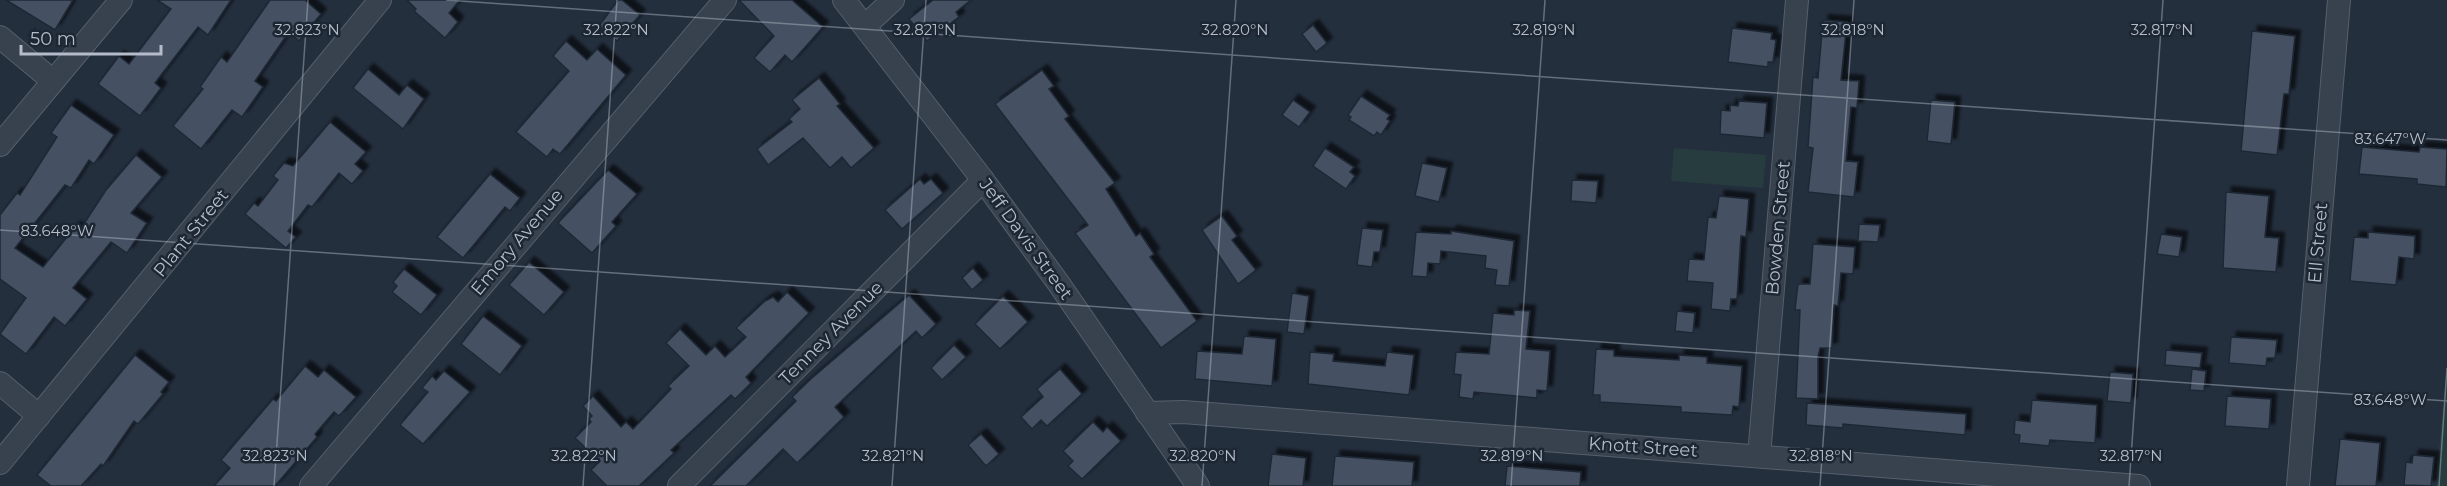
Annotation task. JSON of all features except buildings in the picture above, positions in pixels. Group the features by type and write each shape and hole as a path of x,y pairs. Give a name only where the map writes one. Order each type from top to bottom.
{"street":[{"path":"0,145 121,0"},
{"name":"Emory Avenue","path":"311,486 724,0"},
{"name":"Jeff Davis Street","path":"844,0 983,180 1059,284 1198,486"},
{"path":"865,26 893,0"},
{"name":"Bowden Street","path":"1759,456 1797,0"},
{"name":"Ell Street","path":"2298,486 2339,0"},
{"name":"Plant Street","path":"0,463 371,3"},
{"path":"0,38 53,81"},
{"name":"Tenney Avenue","path":"679,486 983,180"},
{"path":"0,383 39,416"},
{"name":"Knott Street","path":"1147,413 1183,412 2139,486"}],"green space":[{"path":"1674,148 1766,155 1763,188 1671,181"},
{"path":"2447,362 2447,486 2436,486"}]}
